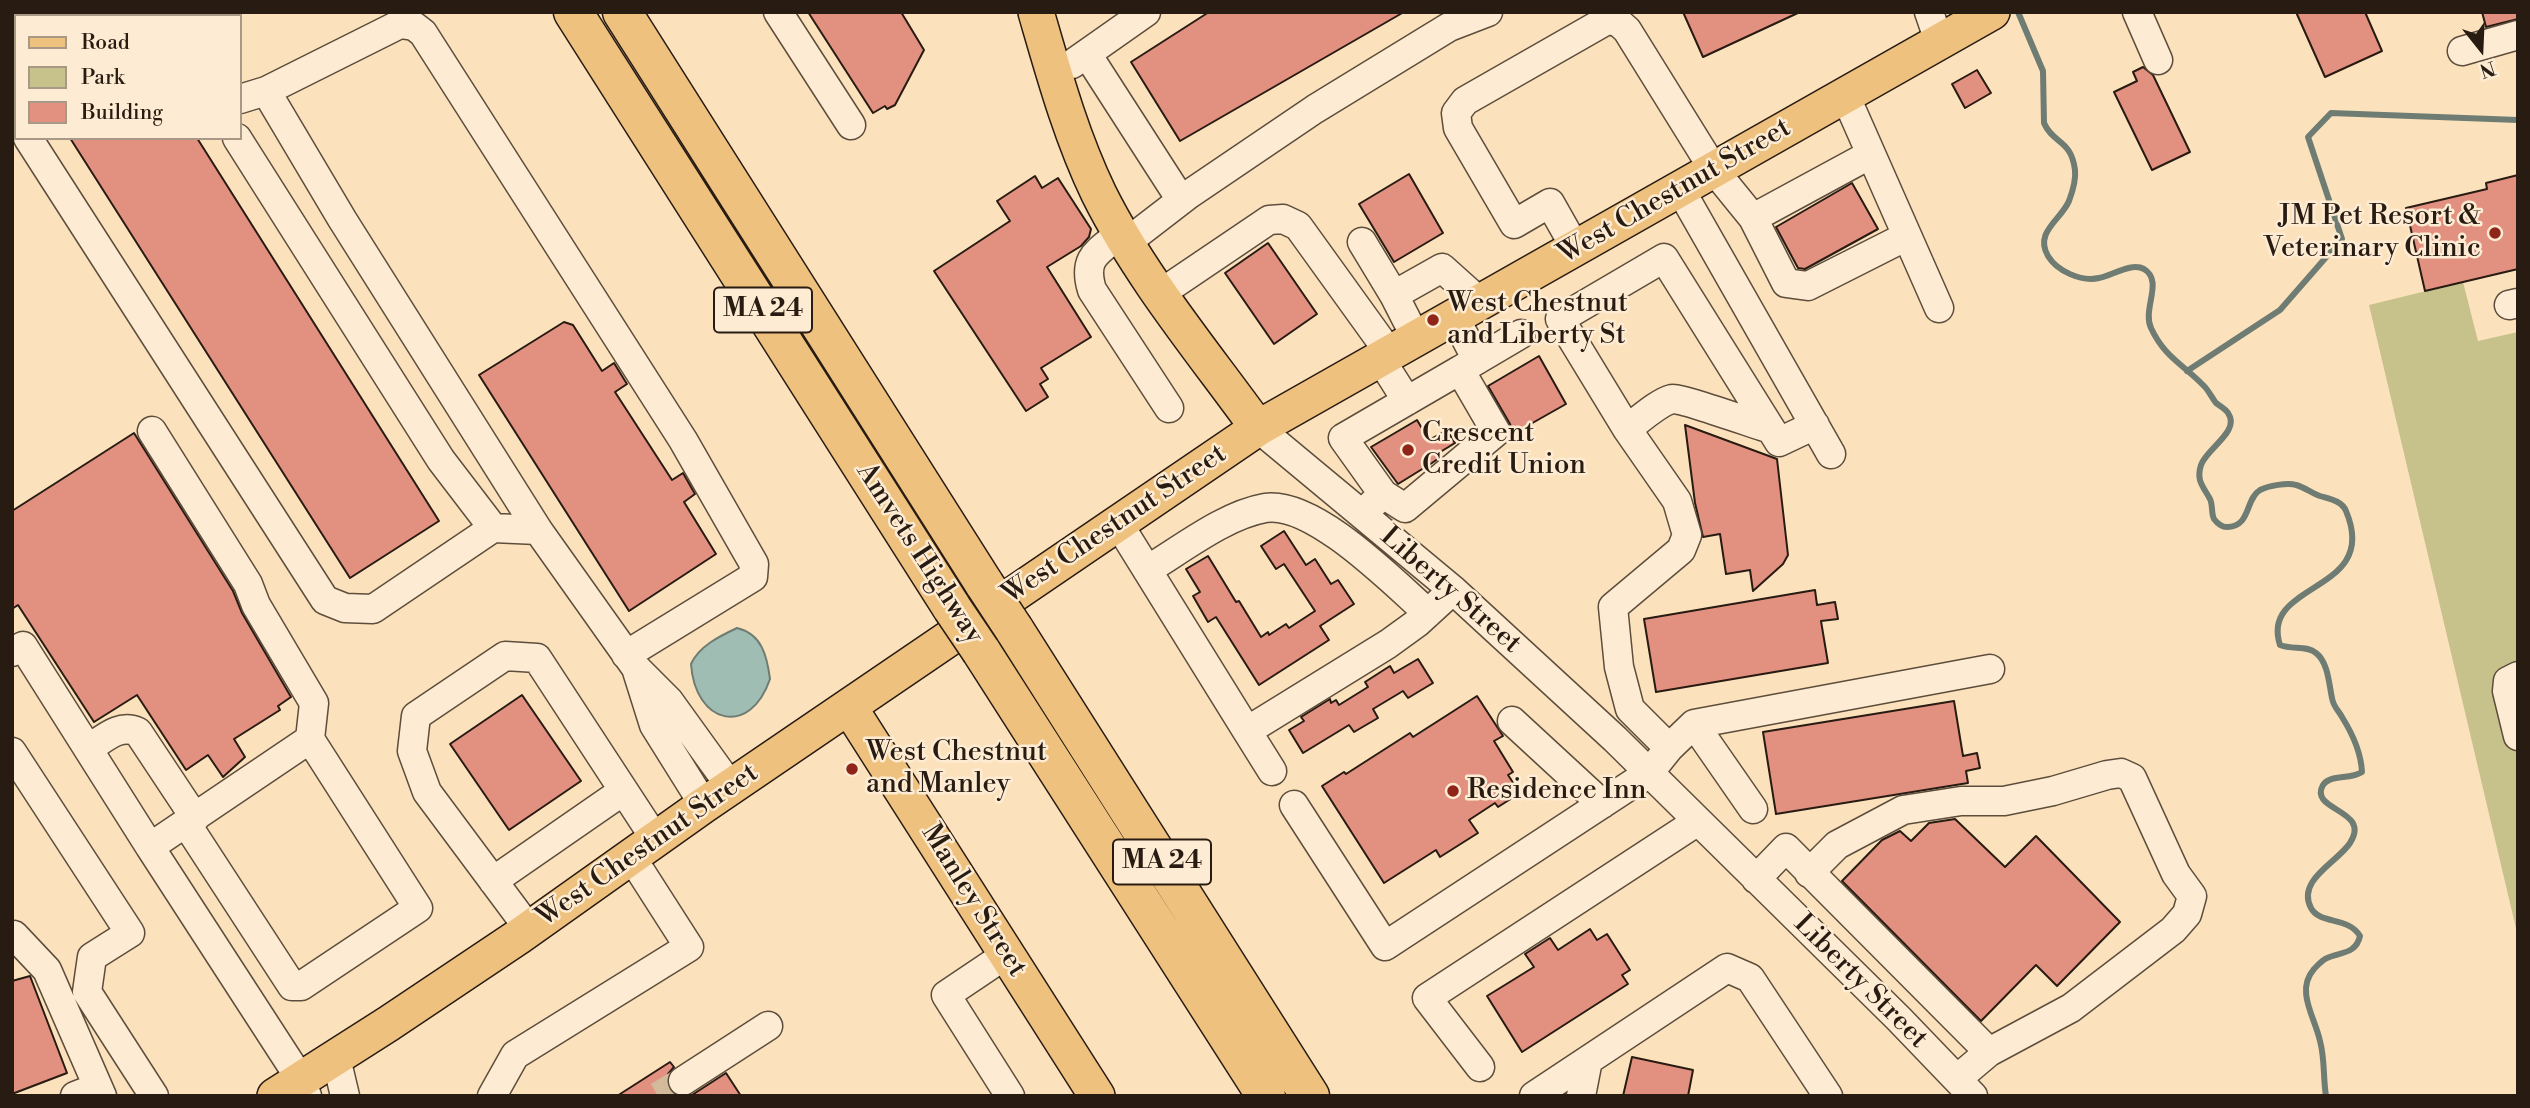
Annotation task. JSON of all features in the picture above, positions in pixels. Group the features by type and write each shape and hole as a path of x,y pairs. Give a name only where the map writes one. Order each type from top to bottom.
{"highway":[{"name":"Amvets Highway","path":"573,12 1266,1096"},
{"name":"Amvets Highway","path":"622,12 1310,1096"}],"main road":[{"name":"Liberty Street","path":"1035,12 1081,155 1124,237 1258,428"},
{"name":"West Chestnut Street","path":"294,1090 336,1058 529,929 718,796 1258,428 1845,95 1934,27 1990,14"},
{"name":"Manley Street","path":"849,707 1097,1096"}],"street":[{"path":"778,12 851,125"},
{"path":"1055,76 1146,12"},
{"path":"1169,408 1093,290 1087,274 1093,257 1315,109 1449,27 1488,12"},
{"path":"2137,12 2158,60"},
{"path":"1576,249 1550,203 1514,225 1456,125 1456,113 1462,103 1600,23 1615,21 1627,30 1713,170 1753,218 1786,283 1808,286 1908,236"},
{"path":"631,661 753,577 754,564 683,440 423,33 414,26 400,24 253,95 342,219 538,530 631,661 669,701 718,796"},
{"path":"2462,51 2518,35"},
{"path":"1087,54 1181,200"},
{"path":"1845,95 1939,308"},
{"path":"29,140 325,600 345,608 373,609 493,528 538,530"},
{"path":"238,140 441,460 493,528"},
{"path":"1753,218 1871,154"},
{"path":"1680,190 1831,454"},
{"path":"1161,293 1269,220 1283,219 1298,226 1396,352"},
{"path":"1362,242 1394,295 1396,352 1407,401"},
{"path":"1669,748 1630,709 1619,667 1613,607 1681,550 1687,535 1677,501 1627,429 1560,319 1664,258 1779,442 1815,425"},
{"path":"1394,295 1442,268 1468,311 1469,365 1496,432 1405,508 1383,494 1343,438 1469,365 1521,334"},
{"path":"1627,429 1672,398 1685,399 1711,411 1771,429"},
{"name":"Liberty Street","path":"1258,428 1453,590 1649,773 1960,1089"},
{"path":"88,749 118,730 129,728 138,732 172,784 190,820 292,986 301,986 418,908 310,739 314,703 256,605 248,584 152,431"},
{"path":"1362,514 1383,494"},
{"path":"1147,570 1236,517 1264,508 1285,507 1306,515 1334,533 1428,613"},
{"path":"1118,523 1272,771"},
{"path":"1247,731 1388,645 1453,590"},
{"path":"12,653 23,646 150,847 294,1090"},
{"path":"492,1096 515,1055 689,947 644,849 623,791 537,658 505,656 416,716 412,751 427,792 529,929"},
{"path":"1294,806 1385,946 1649,773 1669,748 1694,724 1990,669"},
{"path":"2518,676 2508,681 2507,691 2518,736"},
{"path":"1512,721 1602,804"},
{"path":"1694,724 1753,809"},
{"path":"150,847 310,739"},
{"path":"12,752 130,933 92,957 87,992 154,1096"},
{"path":"1809,873 1837,845 1903,810 1961,801 2004,801 2121,773 2132,778 2176,874 2192,896 2187,914 2173,930 2071,1008 1989,1052 1960,1089"},
{"path":"493,881 623,791"},
{"path":"1480,1068 1427,998 1698,821"},
{"path":"1756,879 1786,848 1989,1052"},
{"path":"12,936 14,935 47,970 92,1093"},
{"path":"1007,954 946,995 1010,1096"},
{"path":"1534,1096 1727,968 1750,978 1828,1096"},
{"path":"683,1081 768,1026"},
{"path":"336,1058 345,1096"},
{"path":"1581,1096 1588,1060"}],"green space":[{"path":"2463,282 2478,341 2518,332 2518,937 2369,305"}],"water":[{"path":"737,628 752,635 762,647 770,679 761,698 750,710 737,716 724,716 712,711 702,700 691,664 705,647"}],"building":[{"path":"808,12 901,12 924,50 895,105 887,109 885,106 873,113"},
{"path":"1209,12 1404,12 1180,141 1131,62"},
{"path":"1683,12 1800,12 1703,57"},
{"path":"2296,12 2365,12 2382,51 2325,77"},
{"path":"2482,12 2518,12 2518,19 2486,27"},
{"path":"2143,67 2153,75 2190,152 2152,170 2114,92 2137,81 2133,72"},
{"path":"1977,70 1991,93 1965,108 1952,84"},
{"path":"71,140 198,140 439,521 350,578"},
{"path":"1409,174 1443,233 1394,262 1359,204"},
{"path":"2518,175 2518,269 2425,291 2406,208 2487,189 2486,183"},
{"path":"1035,176 1042,188 1058,178 1091,229 1089,237 1081,246 1047,267 1091,337 1041,368 1048,379 1040,384 1048,397 1026,411 934,271 1010,221 997,201"},
{"path":"1852,183 1878,229 1805,269 1798,268 1776,227"},
{"path":"1268,243 1317,314 1274,344 1225,273"},
{"path":"564,322 573,325 602,371 614,363 627,384 615,392 672,480 683,473 695,494 684,502 716,554 629,611 479,375"},
{"path":"1539,356 1566,404 1513,434 1488,386"},
{"name":"Crescent Credit Union","path":"1417,420 1429,440 1447,430 1455,443 1437,454 1439,458 1398,484 1371,447"},
{"path":"1685,425 1777,459 1788,555 1783,564 1753,591 1750,570 1726,574 1720,534 1703,537 1695,503"},
{"path":"134,433 233,591 242,613 291,697 278,706 280,710 234,739 245,757 223,777 208,755 186,770 137,695 94,722 18,605 12,609 12,511"},
{"path":"1284,531 1306,565 1315,559 1331,584 1338,580 1354,604 1320,626 1329,640 1259,685 1216,617 1208,622 1193,596 1200,592 1186,569 1208,556 1261,637 1286,624 1289,628 1315,611 1284,564 1276,569 1261,546"},
{"path":"1815,590 1817,605 1835,602 1838,619 1821,621 1828,663 1656,692 1644,619"},
{"path":"1418,659 1433,683 1408,698 1403,691 1373,709 1378,718 1354,732 1349,725 1303,753 1289,730 1304,721 1301,717 1330,699 1331,703 1336,700 1339,705 1368,687 1365,682 1390,666 1394,673"},
{"path":"522,695 581,781 509,830 450,744"},
{"name":"Residence Inn","path":"1477,696 1503,736 1494,741 1513,772 1508,775 1520,793 1498,807 1495,803 1469,820 1478,833 1440,857 1436,850 1384,883 1322,786 1344,772 1346,774 1410,733 1413,737"},
{"path":"1954,701 1963,756 1977,753 1980,768 1966,771 1968,783 1776,814 1763,732"},
{"path":"1955,819 2005,867 2036,836 2120,922 2057,986 2036,965 1981,1021 1842,881 1882,840 1900,831 1911,841 1929,823"},
{"path":"1590,929 1597,940 1607,934 1630,970 1622,975 1628,984 1522,1052 1487,996 1534,967 1525,954 1550,938 1558,950"},
{"path":"30,976 67,1073 12,1094 12,981"},
{"path":"1632,1057 1693,1070 1688,1096 1623,1096"},
{"path":"670,1062 674,1067 668,1074 667,1083 669,1091 676,1096 617,1096"},
{"path":"726,1073 741,1096 690,1096 692,1095"}],"waterway":[{"path":"2018,12 2043,71 2044,123 2070,153 2075,170 2069,201 2046,233 2044,240 2048,256 2057,266 2077,277 2099,278 2133,267 2144,269 2150,274 2153,288 2149,321 2156,338 2168,354 2204,386 2231,420 2226,433 2201,465 2200,479 2211,501 2214,519 2223,526 2235,526 2244,518 2255,494 2283,484 2299,486 2335,501 2346,511 2352,538 2348,558 2335,573 2286,609 2278,624 2280,645 2312,651 2323,662 2333,703 2358,750 2362,772 2330,779 2323,785 2321,794 2324,800 2353,823 2355,832 2350,843 2320,872 2309,889 2308,898 2315,913 2349,926 2360,936 2351,949 2320,963 2309,977 2306,986 2308,1004 2322,1048 2326,1096"},
{"path":"2187,371 2280,310 2342,239 2308,137 2331,113 2518,120"}],"tunnel":[{"path":"658,1096 683,1081"}],"place":[{"name":"JM Pet Resort & Veterinary Clinic","path":"2495,233"},
{"name":"West Chestnut and Liberty St","path":"1433,320"},
{"name":"Crescent Credit Union","path":"1408,450"},
{"name":"West Chestnut and Manley","path":"852,769"},
{"name":"Residence Inn","path":"1453,791"}]}
